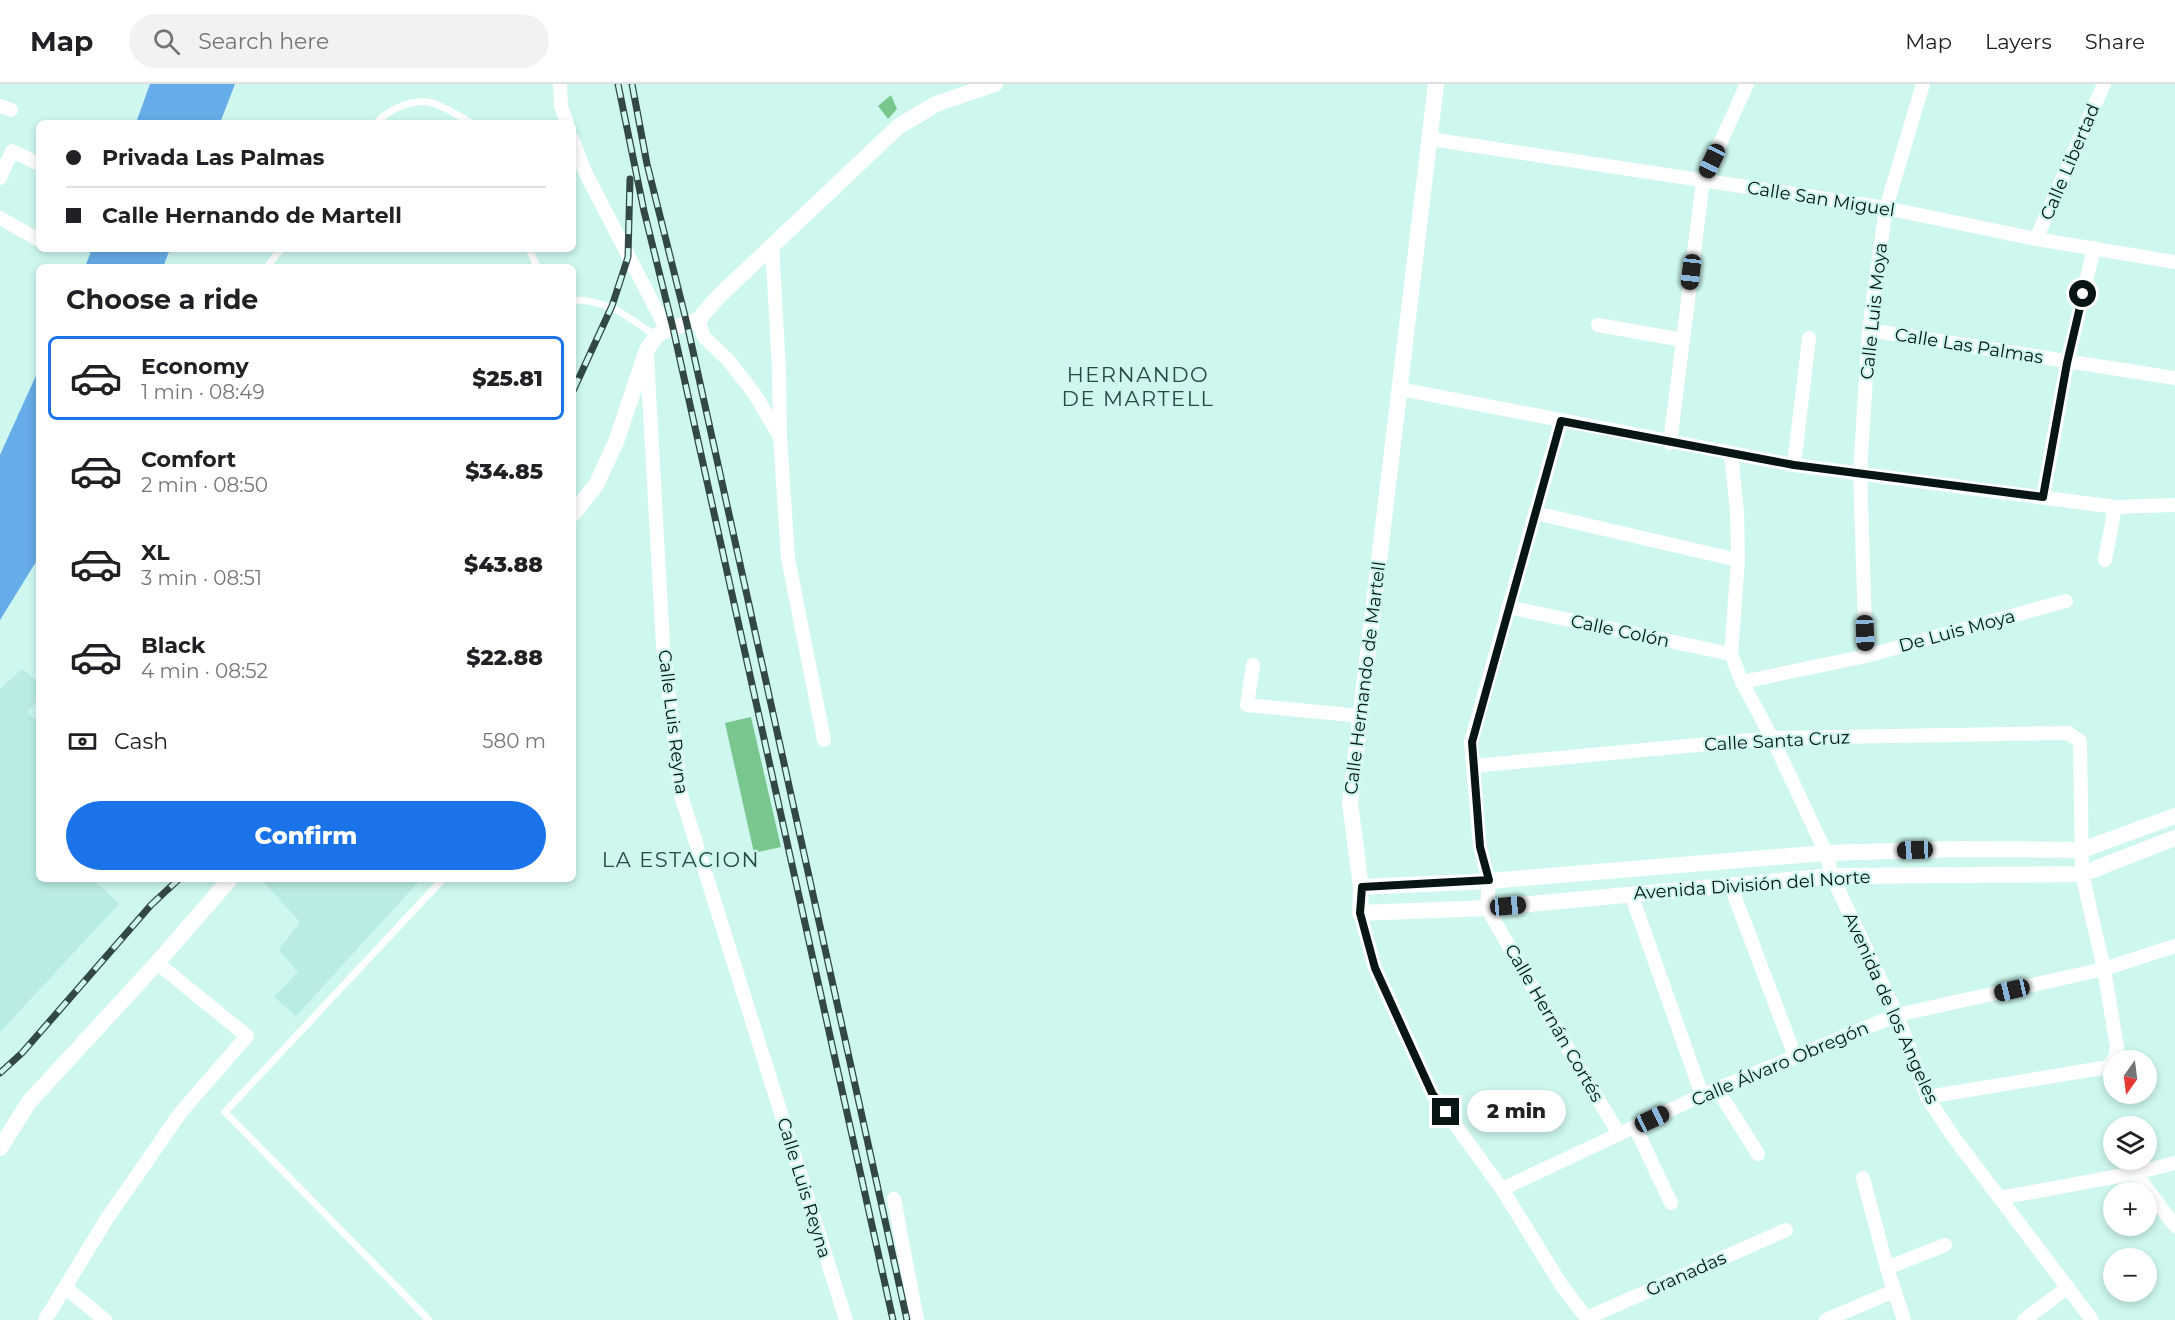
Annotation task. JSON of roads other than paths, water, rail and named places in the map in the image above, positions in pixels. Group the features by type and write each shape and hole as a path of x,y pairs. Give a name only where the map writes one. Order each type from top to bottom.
{"street":[{"path":"560,84 561,106 566,120"},
{"path":"576,510 596,485 616,442 647,350 662,333 698,320 718,297 899,126 936,104 995,84"},
{"name":"Calle Hernando de Martell","path":"1436,84 1350,803 1362,887 1360,913 1375,968 1432,1093 1502,1189 1563,1286 1587,1319"},
{"path":"1670,442 1703,181 1747,84"},
{"name":"Calle Luis Moya","path":"1866,656 1860,472 1869,330 1886,208 1923,84"},
{"name":"Calle Libertad","path":"2036,239 2104,84"},
{"name":"Calle San Miguel","path":"1430,139 1886,208 2036,239 2175,262"},
{"path":"576,148 585,172 662,333"},
{"path":"0,178 12,151 36,163"},
{"path":"0,218 36,238"},
{"path":"772,245 779,369 780,437 788,558 824,740"},
{"path":"2043,497 2067,363 2094,248"},
{"path":"698,320 704,337 728,360 753,393 780,437"},
{"path":"1598,325 1683,340"},
{"name":"Calle Las Palmas","path":"1869,330 2067,363 2175,378"},
{"path":"1794,465 1809,338"},
{"name":"Calle Luis Reyna","path":"647,350 663,645 681,795 846,1320"},
{"path":"1400,389 1794,465 2115,507 2175,505"},
{"path":"1487,908 1489,880 1480,847 1472,742 1561,421"},
{"name":"Avenida de los Angeles","path":"1731,454 1737,512 1738,560 1731,654 1742,682 1772,738 1826,853 1832,876 1898,1015 1927,1097 1952,1136 2092,1320"},
{"path":"2105,560 2115,507"},
{"path":"1535,513 1738,560"},
{"name":"De Luis Moya","path":"1742,682 1866,656 2066,601"},
{"name":"Calle Colón","path":"1508,607 1731,654"},
{"path":"1253,665 1247,705 1361,716"},
{"name":"Calle Santa Cruz","path":"1473,766 1772,738 2068,733 2080,741 2082,850"},
{"name":"Avenida División del Norte","path":"1362,887 1489,880 1826,853 1959,849 2082,850 2175,816"},
{"name":"Avenida División del Norte","path":"1360,913 1487,908 1832,876 2082,874 2175,838"},
{"path":"1927,1097 2108,1067 2115,1058 2117,1047 2104,969 2082,874 2082,850"},
{"path":"0,1148 29,1102 157,963 222,882"},
{"path":"1731,887 1795,1056"},
{"path":"1631,894 1702,1095"},
{"name":"Calle Hernán Cortés","path":"1487,908 1619,1134"},
{"name":"Calle Álvaro Obregón","path":"1502,1189 1702,1095 1898,1015 2104,969 2175,946"},
{"path":"45,1320 106,1220 181,1112 247,1036 157,963"},
{"path":"1717,1089 1758,1154"},
{"path":"1635,1127 1671,1203"},
{"path":"2000,1198 2135,1173 2175,1163"},
{"path":"2135,1173 2175,1226"},
{"path":"1863,1178 1887,1268 1904,1320"},
{"path":"894,1199 917,1320"},
{"name":"Granadas","path":"1587,1319 1786,1230"},
{"path":"1887,1268 1945,1245"},
{"path":"2024,1320 2068,1287"},
{"path":"66,1288 105,1320"},
{"path":"1826,1320 1894,1291"}],"lane":[{"path":"379,120 384,114 408,104 429,102 465,120"},
{"path":"269,264 279,252"},
{"path":"576,300 612,306 662,333"},
{"path":"429,1320 225,1112 440,882"}],"water":[{"path":"150,84 235,84 221,120 137,120"},
{"path":"91,252 169,252 164,264 86,264"},
{"path":"36,376 36,562 0,620 0,455"}],"railway":[{"path":"618,84 644,211 673,328 893,1320"},
{"path":"632,84 647,164 687,324 907,1320"},
{"path":"576,384 612,306 628,257 630,179"},
{"path":"0,1073 22,1053 151,905 176,882"}],"district":[{"name":"HERNANDO DE MARTELL","path":"1138,387"},
{"name":"LA ESTACION","path":"681,860"}]}
